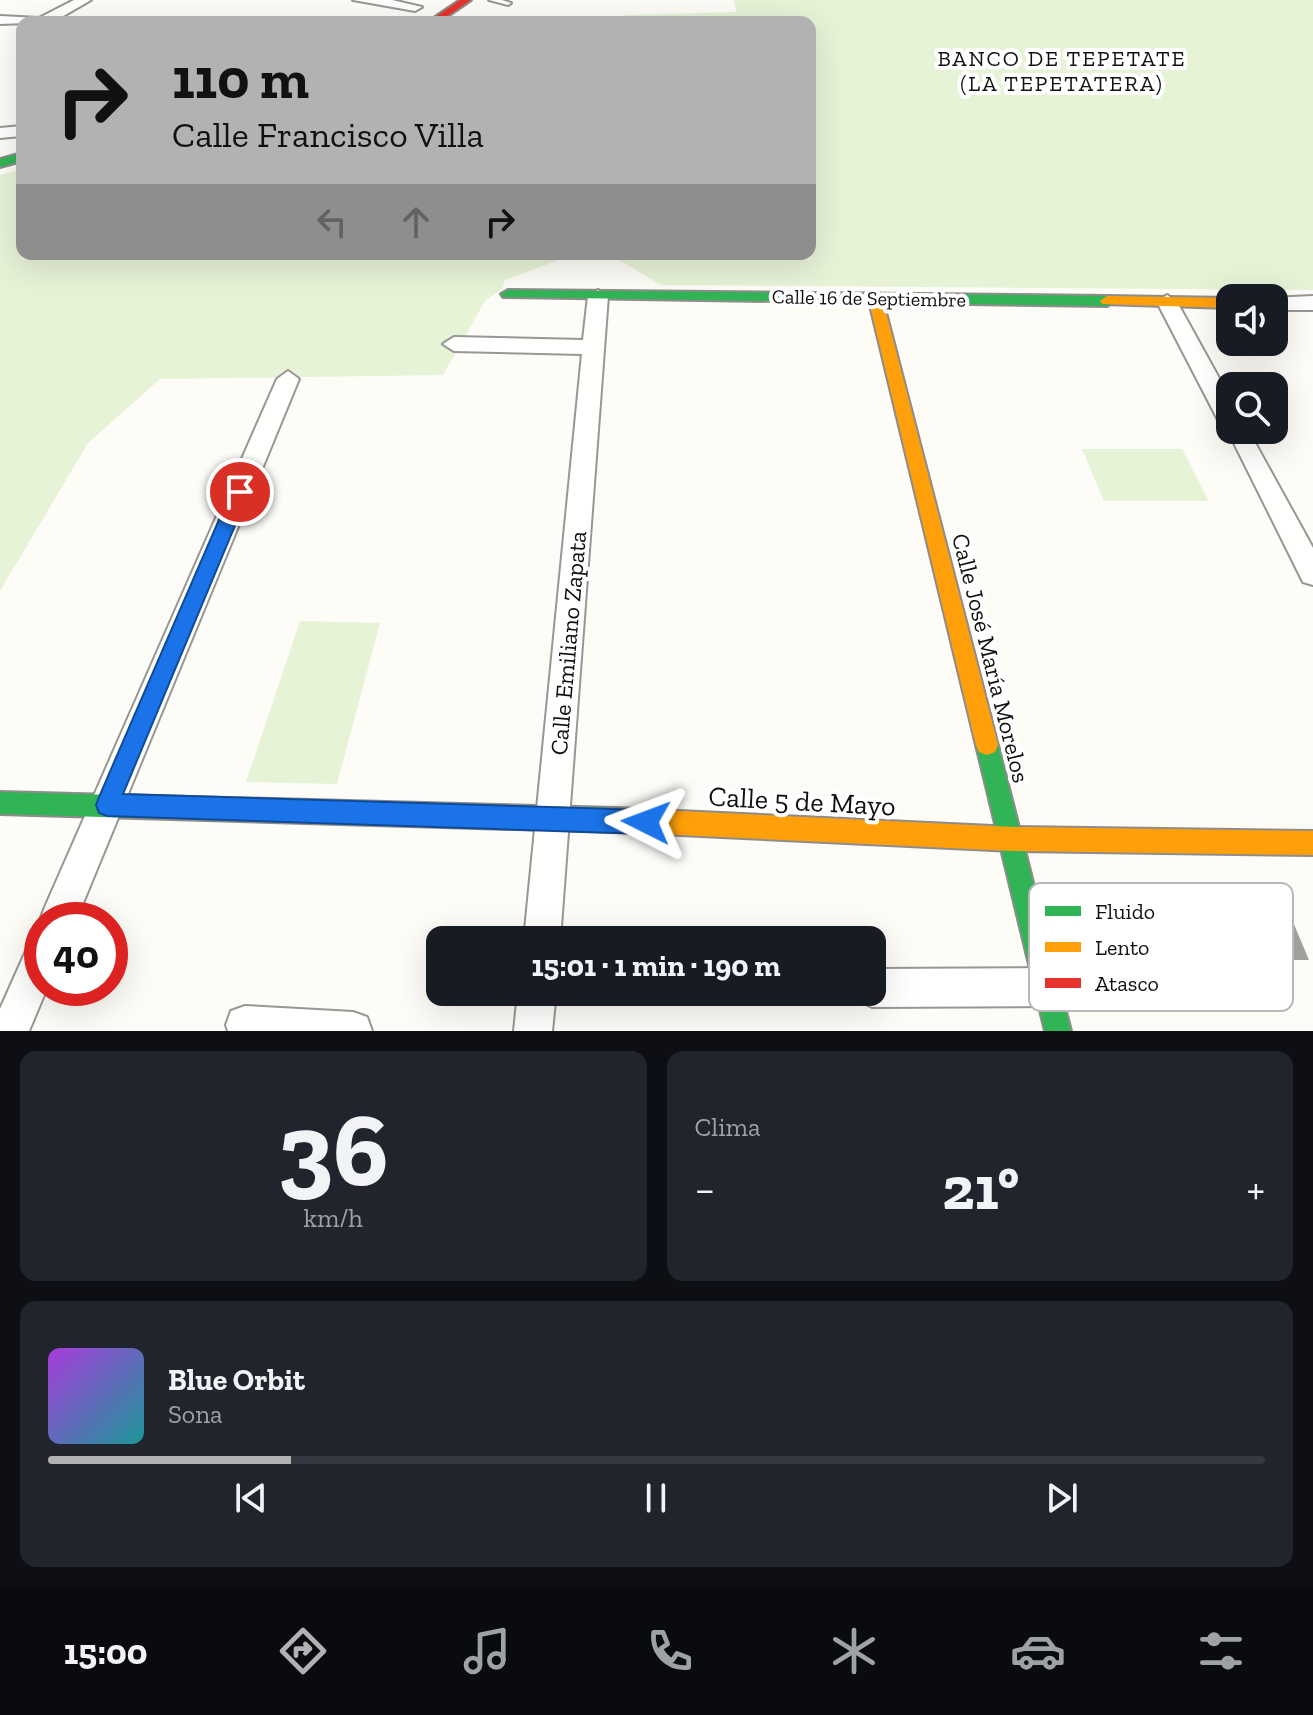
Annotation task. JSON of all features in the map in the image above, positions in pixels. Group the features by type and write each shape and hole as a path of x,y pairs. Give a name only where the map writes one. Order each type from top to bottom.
{"street":[{"path":"52,16 84,0"},
{"path":"360,0 415,7"},
{"path":"442,16 466,0"},
{"path":"0,18 31,3"},
{"name":"Calle 16 de Septiembre","path":"508,294 1216,303"},
{"name":"Calle Emiliano Zapata","path":"543,926 598,296"},
{"name":"Calle José María Morelos","path":"875,297 1029,907"},
{"path":"1167,302 1216,394"},
{"path":"1288,303 1313,303"},
{"path":"454,344 593,347"},
{"path":"66,902 288,379"},
{"path":"1243,444 1313,574"},
{"name":"Calle 5 de Mayo","path":"0,803 554,817 1013,839 1313,843"},
{"path":"886,988 1029,987"},
{"path":"10,1031 24,999"},
{"path":"533,1031 536,1006"},
{"name":"Calle José María Morelos","path":"1053,1011 1058,1031"},
{"path":"245,1025 353,1031"}],"lane":[{"path":"492,0 508,3"}],"green space":[{"path":"734,0 1313,0 1313,290 1288,290 1288,284 1216,284 1216,289 661,285 619,260 816,260 816,16 625,15 736,12"},
{"path":"16,171 16,260 559,260 505,280 502,289 485,301 443,375 160,379 88,443 0,591 0,175"},
{"path":"1082,449 1182,449 1209,501 1104,501"},
{"path":"300,621 380,623 337,784 246,782"}],"building":[{"path":"1293,922 1309,960 1293,960"}],"traffic: fast":[{"path":"0,163 16,159"},
{"path":"508,294 1107,301"},
{"path":"987,745 1029,914"},
{"path":"0,803 616,820"},
{"path":"1053,1011 1058,1031"}],"traffic: slow":[{"path":"875,297 987,745"},
{"path":"1107,301 1216,303"},
{"path":"616,820 1013,839 1313,843"}],"traffic: jam":[{"path":"442,16 466,0"}],"district":[{"name":"BANCO DE TEPETATE (LA TEPETATERA)","path":"1062,70"}],"route":[{"path":"240,492 107,805 646,822"}]}
